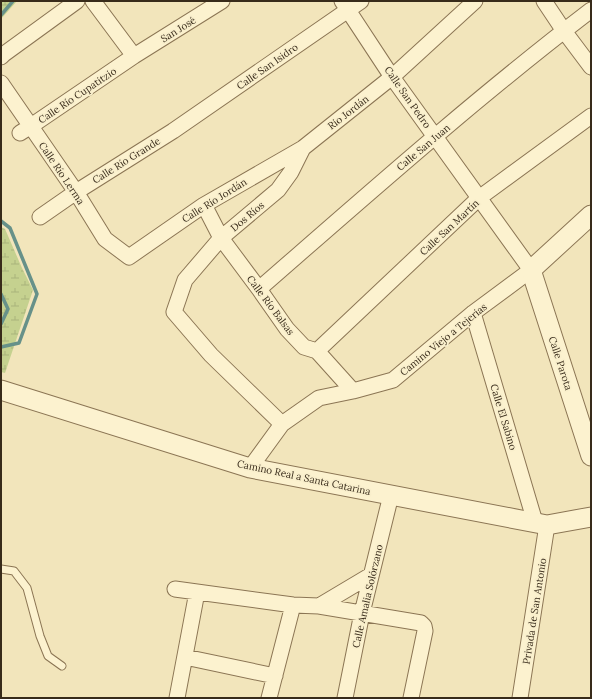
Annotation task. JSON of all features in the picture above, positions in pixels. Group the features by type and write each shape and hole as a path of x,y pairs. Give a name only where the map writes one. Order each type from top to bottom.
{"street":[{"path":"2,56 77,1"},
{"path":"93,1 134,56"},
{"name":"San José","path":"134,56 222,1"},
{"name":"Calle San Isidro","path":"173,131 345,6 361,1"},
{"name":"Río Jordán","path":"303,148 392,77 475,1"},
{"path":"544,1 591,67"},
{"name":"Calle San Pedro","path":"345,6 392,77 532,270"},
{"name":"Calle San Juan","path":"259,289 435,136 591,10"},
{"name":"Calle Río Cupatitzio","path":"25,130 134,56"},
{"name":"Calle Río Lerma","path":"1,83 25,130 76,192 105,239 129,258"},
{"name":"Calle San Martín","path":"317,351 479,198 591,116"},
{"name":"Calle Río Grande","path":"40,217 76,192 173,131"},
{"name":"Calle Río Jordán","path":"129,258 204,205 303,148"},
{"name":"Dos Ríos","path":"282,424 211,355 174,312 185,280 221,238 278,190 291,172 303,148"},
{"name":"Calle Río Balsas","path":"204,205 221,238 287,329 304,347 317,351 353,391"},
{"name":"Camino Viejo a Tejerias","path":"250,468 282,424 319,398 353,391 393,380 473,313 532,270 591,215"},
{"name":"Calle Parota","path":"532,270 591,456"},
{"name":"Calle El Sabino","path":"473,313 541,523"},
{"name":"Camino Real a Santa Catarina","path":"1,390 250,468 541,523 591,517"},
{"name":"Calle Amalia Solórzano","path":"345,698 362,613 391,495"},
{"name":"Privada de San Antonio","path":"520,698 541,523"},
{"path":"319,606 371,575"},
{"path":"175,589 293,605 319,606 421,622 425,630 411,698"},
{"path":"177,698 198,592"},
{"path":"269,698 293,605"},
{"path":"185,657 274,676"}],"lane":[{"path":"1,569 14,571 27,588 40,636 48,656 62,666"}],"green space":[{"path":"1,1 17,1 1,19"},
{"path":"1,227 5,229 33,290 5,373 1,372"}],"waterway":[{"path":"1,15 13,1"},
{"path":"1,221 10,228 37,294 19,343 1,347"},
{"path":"1,294 8,309 1,324"}]}
